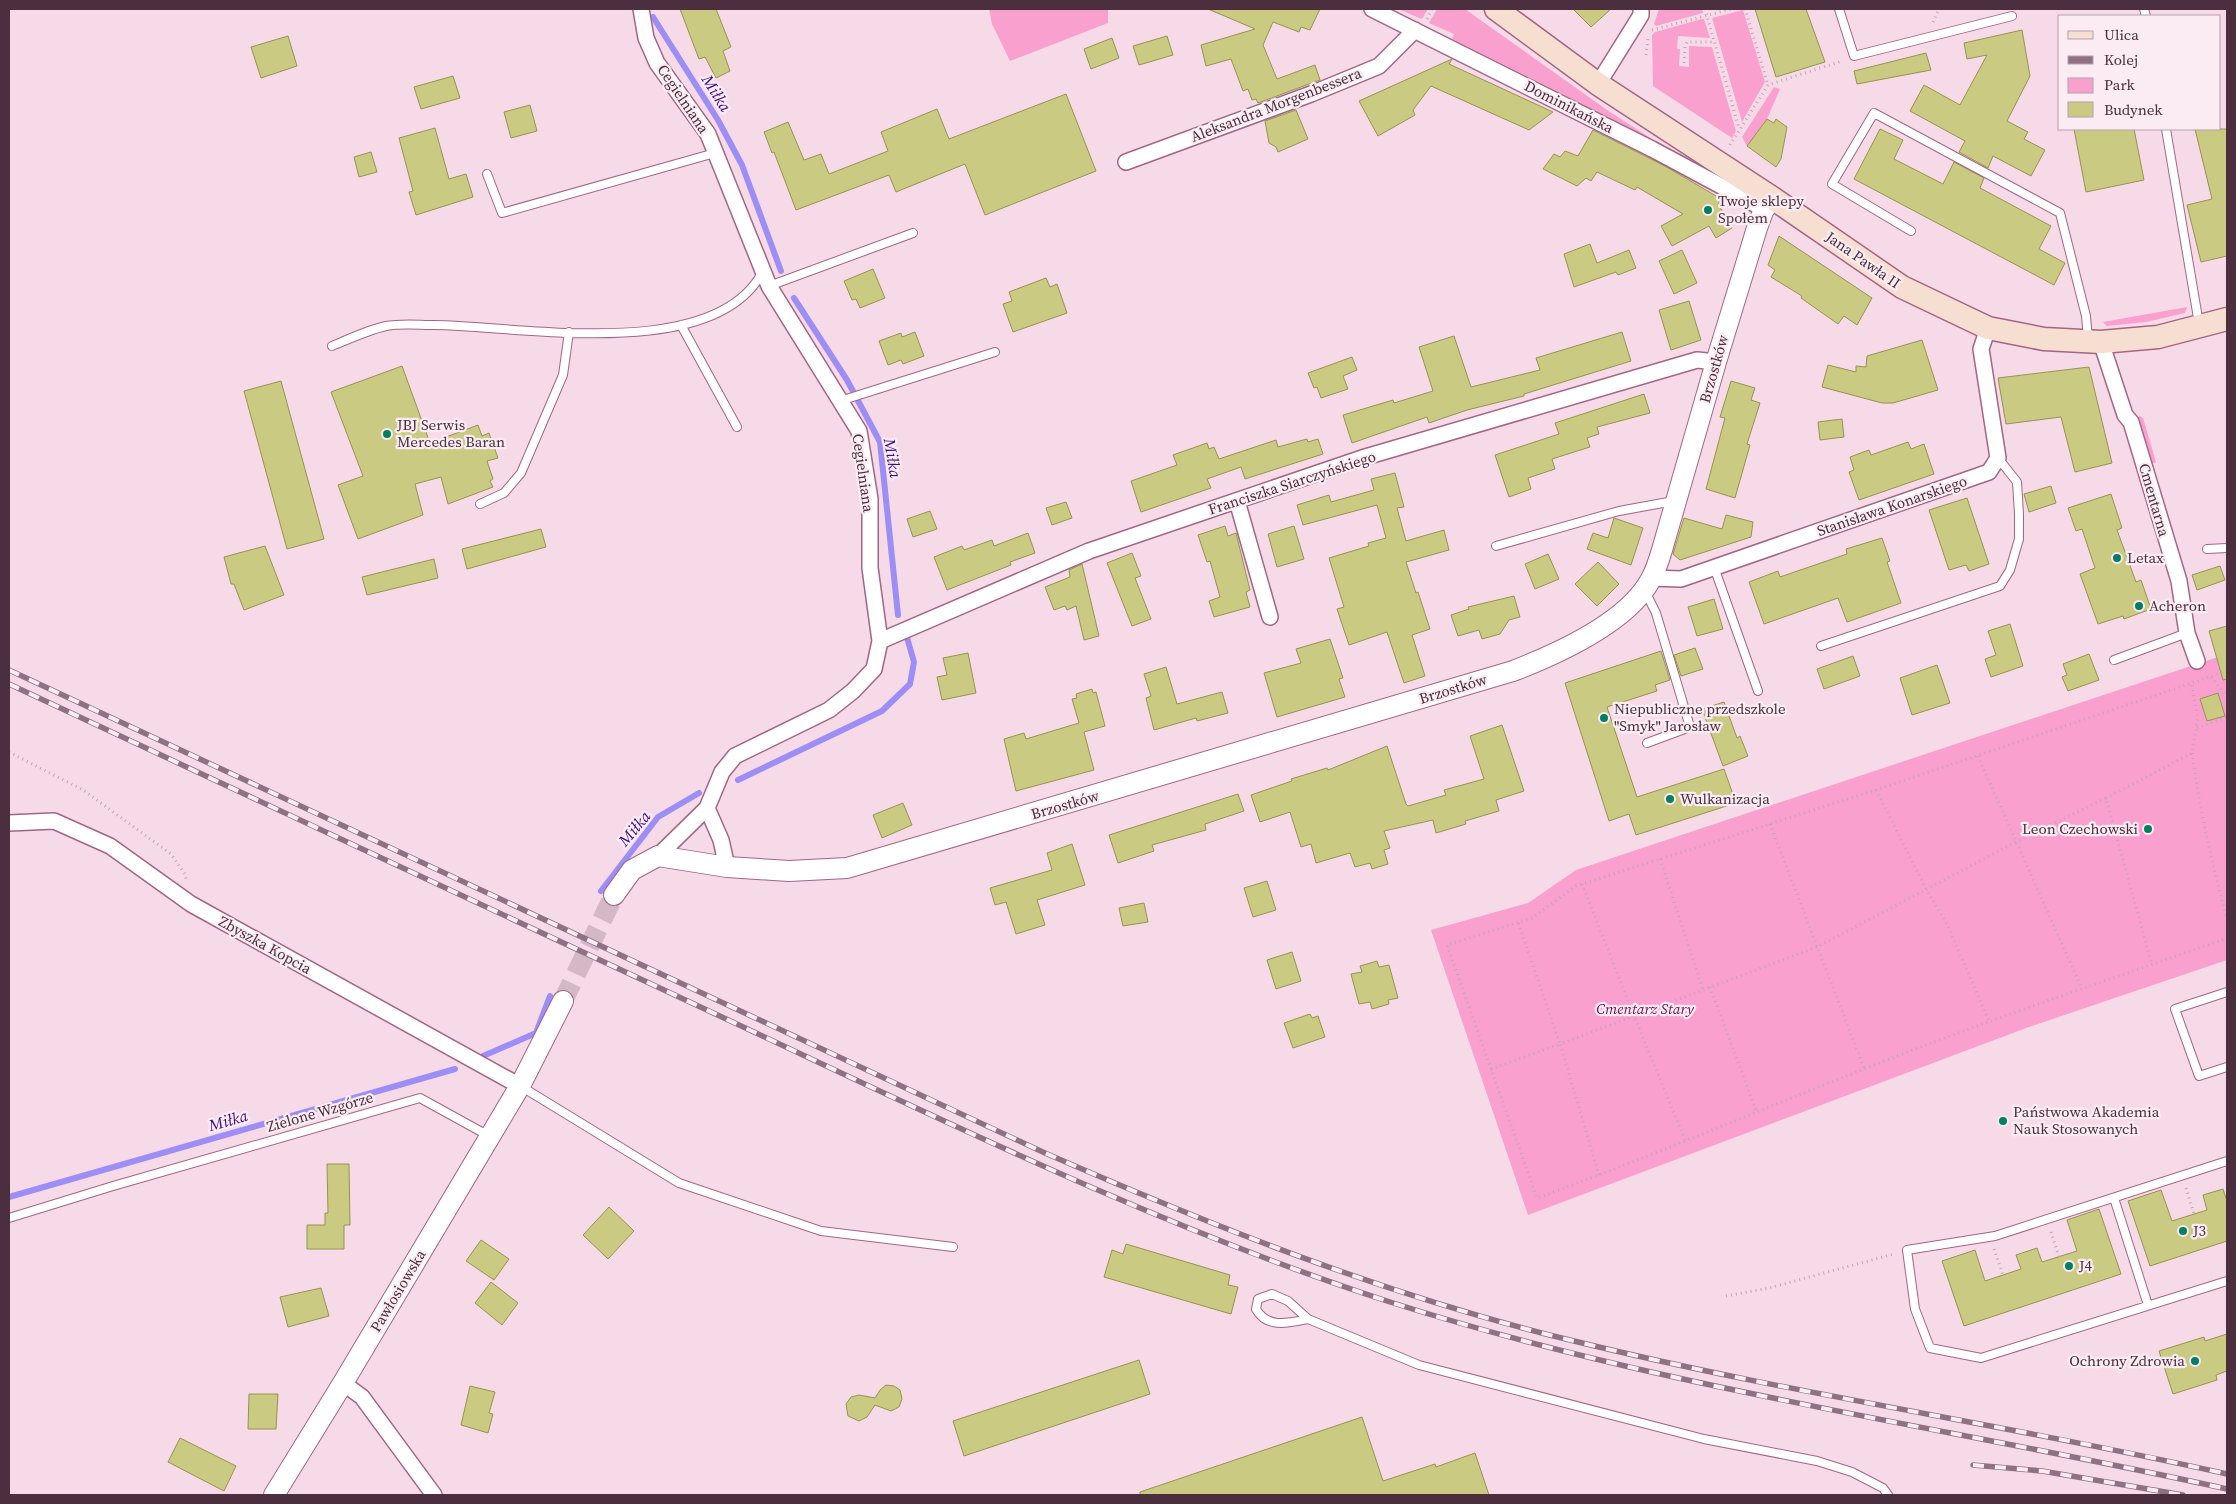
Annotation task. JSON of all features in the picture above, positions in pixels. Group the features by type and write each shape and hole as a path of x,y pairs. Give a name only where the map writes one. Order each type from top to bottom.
{"main road":[{"name":"Jana Pawła II","path":"1496,9 1598,84 1769,204 1902,287 1988,328 2044,339 2095,341 2158,337 2227,319"}],"street":[{"name":"Cegielniana","path":"641,9 646,38 657,62 708,134 766,280 844,400 859,431 870,498 870,568 880,641 874,669 853,691 829,710 735,756 722,772 707,808 658,856"},
{"name":"Dominikańska","path":"1372,9 1652,149 1769,204"},
{"path":"1598,84 1641,15 1641,9"},
{"name":"Aleksandra Morgenbessera","path":"1126,162 1302,97 1379,66 1415,30"},
{"name":"Brzostków","path":"658,856 728,867 789,871 847,868 1513,671 1546,658 1580,640 1610,620 1648,584 1676,500 1716,362 1769,204"},
{"path":"1988,328 1981,349 1998,458"},
{"name":"Cmentarna","path":"2095,341 2125,414 2131,422 2179,582 2188,633 2197,661"},
{"name":"Franciszka Siarczyńskiego","path":"880,641 1089,552 1362,458 1688,362 1698,360 1716,362"},
{"name":"Stanisława Konarskiego","path":"1648,584 1680,579 1990,472 1998,458"},
{"path":"1237,501 1270,617"},
{"path":"707,808 721,840 728,867"},
{"name":"Zbyszka Kopcia","path":"9,823 54,820 110,846 191,904 520,1086"},
{"path":"614,895 632,870 658,856"},
{"name":"Pawłosiowska","path":"274,1495 520,1086 564,1001"},
{"path":"343,1383 362,1397 434,1495"}],"lane":[{"path":"1839,9 1854,56 2012,16"},
{"path":"1911,231 1832,184 1874,113 2060,213 2086,316 2095,341"},
{"path":"2166,130 2200,326"},
{"path":"487,174 502,213 715,152"},
{"path":"332,346 386,326 447,325 569,332 631,333 681,325 723,311 737,303 756,285 766,280 914,233"},
{"path":"681,325 737,427"},
{"path":"480,504 504,494 521,473 563,375 569,332"},
{"path":"844,400 995,352"},
{"path":"1821,646 2000,586 2010,570 2019,539 2020,514 2017,482 1998,458"},
{"path":"1496,546 1619,511 1676,500"},
{"path":"2206,549 2227,548"},
{"path":"1714,567 1758,691"},
{"path":"1647,743 1690,727 1648,584"},
{"path":"2114,660 2188,633"},
{"path":"2227,992 2175,1009 2199,1076 2227,1067"},
{"path":"520,1086 679,1183 821,1230 953,1247"},
{"name":"Zielone Wzgórze","path":"9,1218 113,1186 420,1098 489,1136"},
{"path":"2227,1161 1991,1236 1907,1250 1915,1309 1930,1348 1981,1358 2227,1280"},
{"path":"2114,1198 2148,1305"},
{"path":"1308,1319 1287,1324 1272,1323 1261,1318 1256,1309 1258,1299 1272,1294 1288,1301 1308,1319 1378,1349 1436,1369 1704,1439 1817,1460 1852,1472 1883,1488 1888,1495"}],"path":[{"path":"1705,9 1740,129"},
{"path":"1646,55 1649,31 1731,9"},
{"path":"1745,9 1768,85"},
{"path":"1684,63 1687,42 1715,42"},
{"path":"1730,146 1768,85 1831,66 1854,56"},
{"path":"2197,661 2190,683 2198,717 2192,753 2198,800 2210,859 2227,918"},
{"path":"2227,671 1876,790 1582,884 1566,891 1532,918 1447,945 1537,1198 1686,1142 1864,1068 1989,1021 2227,938"},
{"path":"2211,676 2227,697"},
{"path":"2197,728 2227,718"},
{"path":"9,752 83,790 171,854 185,874 191,904"},
{"path":"1491,1069 1817,947 2016,842 2192,753"},
{"path":"1978,756 2082,990"},
{"path":"1876,790 1926,889 1947,924 1989,1021"},
{"path":"2106,798 2152,965"},
{"path":"1770,824 1864,1068"},
{"path":"1660,859 1703,990"},
{"path":"1582,884 1686,1142"},
{"path":"1518,922 1560,1044 1600,1175"},
{"path":"1710,988 1756,1112"},
{"path":"2182,1176 2194,1214"},
{"path":"2047,1219 2059,1256"},
{"path":"1991,1236 2003,1275"},
{"path":"1726,1296 1769,1288 1907,1250"}],"green space":[{"path":"989,9 1108,9 1108,23 1010,61 992,24"},
{"path":"1398,9 1428,9 1422,19"},
{"path":"1437,9 1465,9 1610,112 1706,174 1568,97 1452,39 1454,34 1429,23"},
{"path":"1659,9 1702,9 1703,13 1656,26 1654,24"},
{"path":"1743,10 1765,82 1742,122 1712,18"},
{"path":"1704,19 1710,38 1678,36 1677,49 1680,49 1679,66 1689,67 1689,46 1712,47 1736,131 1732,138 1653,86 1652,35 1655,32"},
{"path":"1774,87 1780,89 1767,119 1747,146 1742,137"},
{"path":"2187,307 2185,313 2146,322 2107,326 2103,322"},
{"path":"2140,416 2143,418 2156,462 2152,464 2137,418"},
{"name":"Cmentarz Stary","path":"2227,654 2227,960 2029,1027 1528,1215 1431,930 1528,903 1576,870"}],"building":[{"path":"680,9 716,9 731,47 723,51 730,71 716,78 705,57 699,59"},
{"path":"1208,9 1320,9 1310,30 1301,27 1299,32 1273,22 1263,45 1277,79 1315,65 1320,80 1258,103 1256,99 1252,100 1248,89 1243,91 1231,59 1206,66 1201,45 1255,29"},
{"path":"1573,9 1611,9 1591,27"},
{"path":"1755,9 1806,9 1825,62 1776,77"},
{"path":"2022,30 2030,76 2007,121 2028,132 2024,139 2045,150 2031,176 1993,156 1988,168 1959,152 1965,141 1910,111 1924,85 1960,105 1987,55 1967,59 1964,43"},
{"path":"288,36 297,66 261,78 251,47"},
{"path":"1167,36 1173,55 1139,65 1133,46"},
{"path":"1112,38 1119,58 1091,69 1084,49"},
{"path":"1926,53 1931,70 1857,84 1854,71"},
{"path":"1452,59 1449,64 1553,112 1529,130 1431,86 1413,110 1415,115 1378,136 1359,101"},
{"path":"453,76 460,98 421,109 414,87"},
{"path":"1066,94 1096,171 985,215 965,164 896,192 889,175 796,210 774,152 772,153 764,132 788,122 804,160 821,154 829,174 888,151 881,132 937,109 949,139"},
{"path":"530,105 537,131 511,138 504,112"},
{"path":"1296,110 1308,139 1278,152 1276,147 1269,143 1265,121"},
{"path":"1767,119 1774,123 1776,119 1787,127 1781,159 1776,167 1747,146"},
{"path":"435,128 449,179 466,174 473,197 416,215 409,192 413,191 399,138"},
{"path":"1880,129 1903,140 1894,159 1943,184 1954,162 1984,178 1980,188 2051,226 2039,249 2065,263 2054,285 1854,179"},
{"path":"2227,129 2227,256 2201,262 2187,205 2212,199 2195,130"},
{"path":"1593,130 1665,166 1723,200 1718,204 1732,228 1716,238 1709,226 1672,246 1661,226 1683,214 1637,187 1635,190 1597,172 1591,181 1586,178 1577,186 1543,169 1554,154 1560,157 1565,151 1578,156"},
{"path":"2074,130 2134,130 2144,180 2086,192"},
{"path":"371,152 377,172 359,177 354,157"},
{"path":"1779,236 1872,298 1857,325 1844,316 1838,324 1801,298 1802,296 1771,277 1775,270 1768,265"},
{"path":"1590,244 1597,263 1629,250 1636,268 1618,275 1616,272 1574,287 1564,254"},
{"path":"1682,250 1697,283 1674,294 1659,261"},
{"path":"873,269 885,298 860,308 856,299 852,300 844,281"},
{"path":"1046,278 1050,287 1057,284 1067,313 1013,332 1003,304 1012,301 1009,292"},
{"path":"1689,301 1701,340 1671,350 1659,310"},
{"path":"915,332 924,356 903,364 901,360 888,365 879,341 901,333 902,337"},
{"path":"1622,332 1631,361 1524,394 1524,396 1467,410 1429,423 1427,417 1352,443 1343,415 1393,400 1394,403 1433,391 1419,347 1454,336 1471,387 1540,370 1536,358"},
{"path":"1922,340 1938,390 1893,403 1882,403 1822,387 1828,365 1856,372 1856,366 1866,367 1867,356"},
{"path":"1352,357 1357,370 1343,376 1348,389 1321,398 1317,387 1314,388 1308,373"},
{"name":"JBJ Serwis Mercedes Baran","path":"402,366 430,443 478,425 482,436 489,433 498,458 487,461 493,479 490,481 493,487 448,504 441,477 415,484 423,515 358,539 338,485 363,476 331,392"},
{"path":"2089,367 2112,463 2075,472 2061,417 2006,424 1998,378"},
{"path":"281,381 324,539 287,549 244,391"},
{"path":"1731,381 1755,388 1751,400 1760,403 1747,444 1750,445 1735,498 1706,489 1725,418 1720,417"},
{"path":"1644,394 1650,413 1597,427 1599,434 1587,438 1590,447 1552,459 1555,469 1528,478 1531,489 1509,497 1495,455 1559,434 1555,423"},
{"path":"1842,419 1844,437 1820,440 1818,422"},
{"path":"1307,439 1308,442 1318,439 1323,454 1245,479 1241,467 1207,479 1211,488 1141,512 1131,481 1177,465 1173,455 1207,443 1209,449 1214,447 1219,459 1276,440 1278,447"},
{"path":"1908,442 1911,449 1924,444 1934,474 1859,500 1849,472 1854,470 1850,457 1869,450 1871,455"},
{"path":"1395,473 1404,507 1397,508 1406,541 1444,530 1449,550 1406,562 1430,629 1412,635 1425,676 1404,683 1387,632 1349,645 1337,609 1344,607 1329,558 1369,546 1368,543 1386,538 1377,505 1303,525 1297,505 1329,495 1331,502 1374,490 1371,479"},
{"path":"2051,486 2056,503 2029,512 2024,494"},
{"path":"2111,494 2122,528 2117,530 2136,582 2141,580 2151,609 2124,619 2123,616 2098,624 2080,574 2095,568 2082,529 2076,531 2068,508"},
{"path":"1967,498 1989,564 1969,571 1966,565 1949,570 1929,510"},
{"path":"1066,502 1072,518 1052,525 1046,508"},
{"path":"930,511 937,529 913,537 907,519"},
{"path":"1726,515 1753,522 1751,537 1680,560 1673,554 1684,518 1722,529"},
{"path":"1614,518 1643,528 1631,565 1587,549 1593,533 1608,538"},
{"path":"1225,526 1228,536 1236,533 1250,590 1246,592 1250,607 1214,617 1209,601 1220,597 1210,561 1207,562 1198,535"},
{"path":"1294,526 1304,559 1277,567 1268,534"},
{"path":"541,529 546,547 467,569 462,549"},
{"path":"1028,533 1035,553 1010,562 1011,565 947,590 934,557 962,546 964,550 992,540 994,546"},
{"path":"1882,538 1890,561 1887,562 1901,603 1847,622 1838,598 1764,624 1749,582 1778,571 1780,577 1847,554 1846,549"},
{"path":"265,546 284,595 244,610 234,584 231,584 224,557"},
{"path":"1132,553 1141,576 1135,578 1151,619 1132,626 1107,563"},
{"path":"1548,554 1559,579 1535,589 1525,564"},
{"path":"434,559 438,578 367,595 362,577"},
{"path":"1598,562 1619,584 1597,606 1575,584"},
{"path":"1082,564 1099,636 1084,640 1076,606 1067,610 1065,606 1054,610 1045,587 1070,577 1069,570"},
{"path":"2220,566 2225,580 2197,590 2192,575"},
{"path":"1514,596 1520,617 1509,620 1500,634 1482,639 1479,630 1458,636 1451,615 1469,609 1468,607"},
{"path":"1714,599 1723,629 1697,636 1688,607"},
{"path":"2010,624 2023,666 1991,677 1985,659 1996,655 1988,631"},
{"path":"2227,626 2227,679 2223,680 2209,631"},
{"path":"1330,639 1343,678 1339,679 1345,697 1277,717 1264,673 1301,663 1296,649"},
{"path":"1695,648 1703,669 1681,676 1674,655"},
{"path":"1661,651 1670,680 1655,685 1657,691 1607,707 1637,797 1724,769 1736,803 1636,835 1629,814 1609,821 1565,683"},
{"path":"968,653 976,693 942,700 937,677 947,675 943,658"},
{"path":"2089,654 2099,680 2068,691 2062,677 2067,675 2063,664"},
{"path":"1853,656 1860,676 1824,689 1817,669"},
{"path":"1937,665 1950,703 1912,715 1900,678"},
{"path":"1166,667 1177,704 1222,692 1228,713 1197,721 1196,718 1154,730 1146,698 1151,696 1144,674"},
{"path":"1092,689 1093,693 1096,692 1105,726 1084,732 1094,770 1016,791 1004,739 1024,733 1026,739 1079,723 1072,699 1077,698 1076,694"},
{"path":"2218,693 2225,716 2207,721 2200,699"},
{"path":"1724,702 1737,738 1740,736 1748,756 1723,766 1702,709"},
{"path":"1502,725 1524,791 1496,800 1499,811 1465,821 1466,824 1436,833 1433,820 1384,831 1390,848 1384,850 1388,864 1372,869 1370,863 1355,867 1350,853 1316,863 1311,844 1301,847 1290,812 1260,822 1251,795 1292,781 1291,779 1327,768 1328,770 1387,746 1408,806 1446,795 1444,790 1484,779 1470,736"},
{"path":"1238,794 1244,811 1205,824 1206,830 1152,845 1154,851 1118,863 1109,835"},
{"path":"903,803 912,825 882,838 873,815"},
{"path":"1072,844 1085,885 1037,900 1045,925 1016,934 1006,902 995,905 990,888 1052,870 1047,853"},
{"path":"1267,881 1276,910 1253,917 1244,888"},
{"path":"1144,903 1148,922 1123,926 1119,908"},
{"path":"1292,952 1301,981 1276,989 1267,960"},
{"path":"1377,961 1379,967 1389,965 1398,998 1388,1000 1389,1004 1372,1009 1370,1002 1359,1004 1351,974 1362,972 1360,966"},
{"path":"1310,1014 1312,1018 1318,1016 1325,1037 1293,1048 1284,1023"},
{"path":"327,1164 349,1164 350,1225 344,1225 344,1249 307,1249 307,1225 325,1225 325,1213 328,1213"},
{"name":"J3","path":"2223,1189 2227,1201 2227,1241 2150,1266 2128,1201 2161,1190 2172,1221 2207,1210 2203,1195"},
{"path":"609,1207 634,1231 608,1259 583,1235"},
{"name":"J4","path":"2099,1209 2121,1274 1964,1326 1942,1261 1975,1250 1985,1281 2021,1269 2016,1255 2037,1248 2042,1262 2077,1251 2067,1220"},
{"path":"481,1240 509,1259 494,1280 466,1261"},
{"path":"1126,1244 1230,1275 1228,1285 1238,1287 1231,1314 1104,1277 1112,1250 1123,1254"},
{"path":"491,1282 518,1303 502,1325 475,1303"},
{"path":"321,1288 329,1316 288,1327 280,1297"},
{"name":"Ochrony Zdrowia","path":"2227,1334 2227,1371 2216,1375 2217,1380 2173,1394 2159,1351 2204,1337 2205,1341"},
{"path":"1139,1360 1150,1394 964,1456 953,1421"},
{"path":"886,1385 894,1386 900,1390 902,1399 899,1407 891,1411 875,1405 867,1417 859,1421 848,1416 846,1404 851,1397 859,1395 875,1398"},
{"path":"470,1386 495,1392 489,1413 493,1414 488,1433 461,1425"},
{"path":"249,1394 278,1394 276,1429 248,1429"},
{"path":"1362,1417 1383,1481 1435,1464 1436,1467 1475,1453 1489,1495 1140,1495 1140,1492"},
{"path":"180,1438 236,1466 224,1491 168,1462"}],"waterway":[{"name":"Miłka","path":"653,17 718,120 742,165 781,271"},
{"name":"Miłka","path":"794,298 847,380 880,442 898,615"},
{"name":"Miłka","path":"738,780 882,711 910,684 914,662 906,634"},
{"name":"Miłka","path":"601,891 658,817 699,793"},
{"name":"Miłka","path":"483,1056 536,1033 550,996"},
{"name":"Miłka","path":"9,1197 455,1069"}],"tunnel":[{"path":"563,1001 614,895"}],"railway":[{"path":"9,670 1045,1153 1174,1208 1305,1259 1438,1304 1574,1341 1655,1360 2145,1456 2227,1474"},
{"path":"9,684 989,1142 1148,1211 1308,1274 1390,1302 1493,1332 1597,1359 1806,1405 2227,1489"},
{"path":"1973,1465 2042,1471 2183,1495"}],"place":[{"name":"Twoje sklepy Społem","path":"1708,210"},
{"name":"JBJ Serwis Mercedes Baran","path":"387,434"},
{"name":"Letax","path":"2117,558"},
{"name":"Acheron","path":"2139,606"},
{"name":"Niepubliczne przedszkole \"Smyk\" Jarosław","path":"1604,718"},
{"name":"Wulkanizacja","path":"1670,799"},
{"name":"Leon Czechowski","path":"2148,829"},
{"name":"Państwowa Akademia Nauk Stosowanych","path":"2003,1121"},
{"name":"J3","path":"2183,1231"},
{"name":"J4","path":"2069,1266"},
{"name":"Ochrony Zdrowia","path":"2195,1361"}]}
